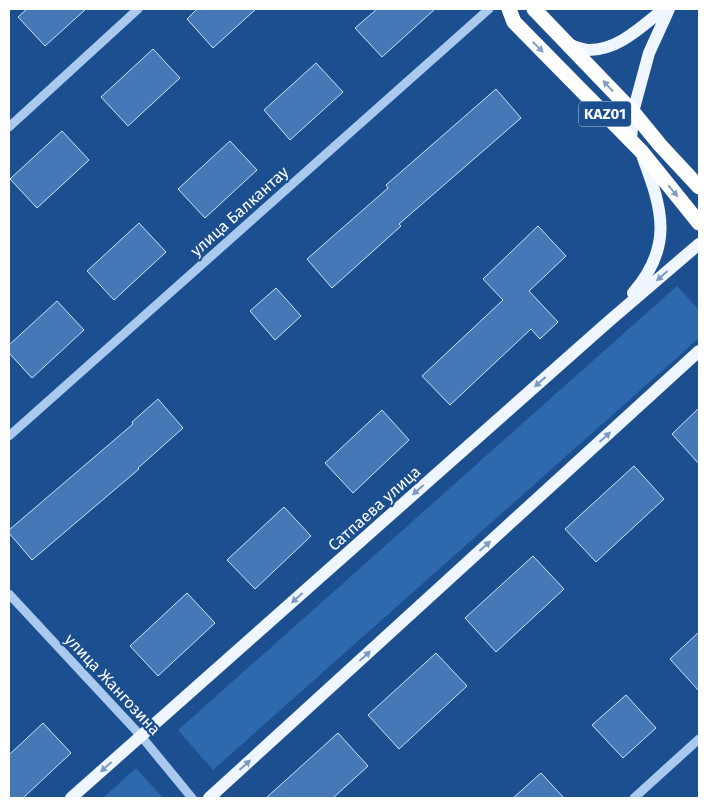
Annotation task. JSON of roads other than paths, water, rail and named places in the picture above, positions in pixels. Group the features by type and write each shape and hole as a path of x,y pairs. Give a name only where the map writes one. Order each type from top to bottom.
{"highway":[{"name":"KАZ01","path":"509,9 514,22 636,146 699,223"},
{"name":"KАZ01","path":"534,9 633,112 699,188"}],"main road":[{"path":"570,46 588,50 609,47 630,35 664,9"},
{"path":"608,322 642,283 659,252 662,221 654,187 636,146 633,112 649,53 669,9"},
{"name":"Сатпаева улица","path":"71,798 608,322 699,244"},
{"path":"209,798 699,351"}],"street":[{"path":"9,126 138,9"},
{"name":"улица Балкантау","path":"9,436 489,9"},
{"name":"улица Жангозина","path":"9,594 141,736 192,798"},
{"path":"634,798 699,739"}]}
